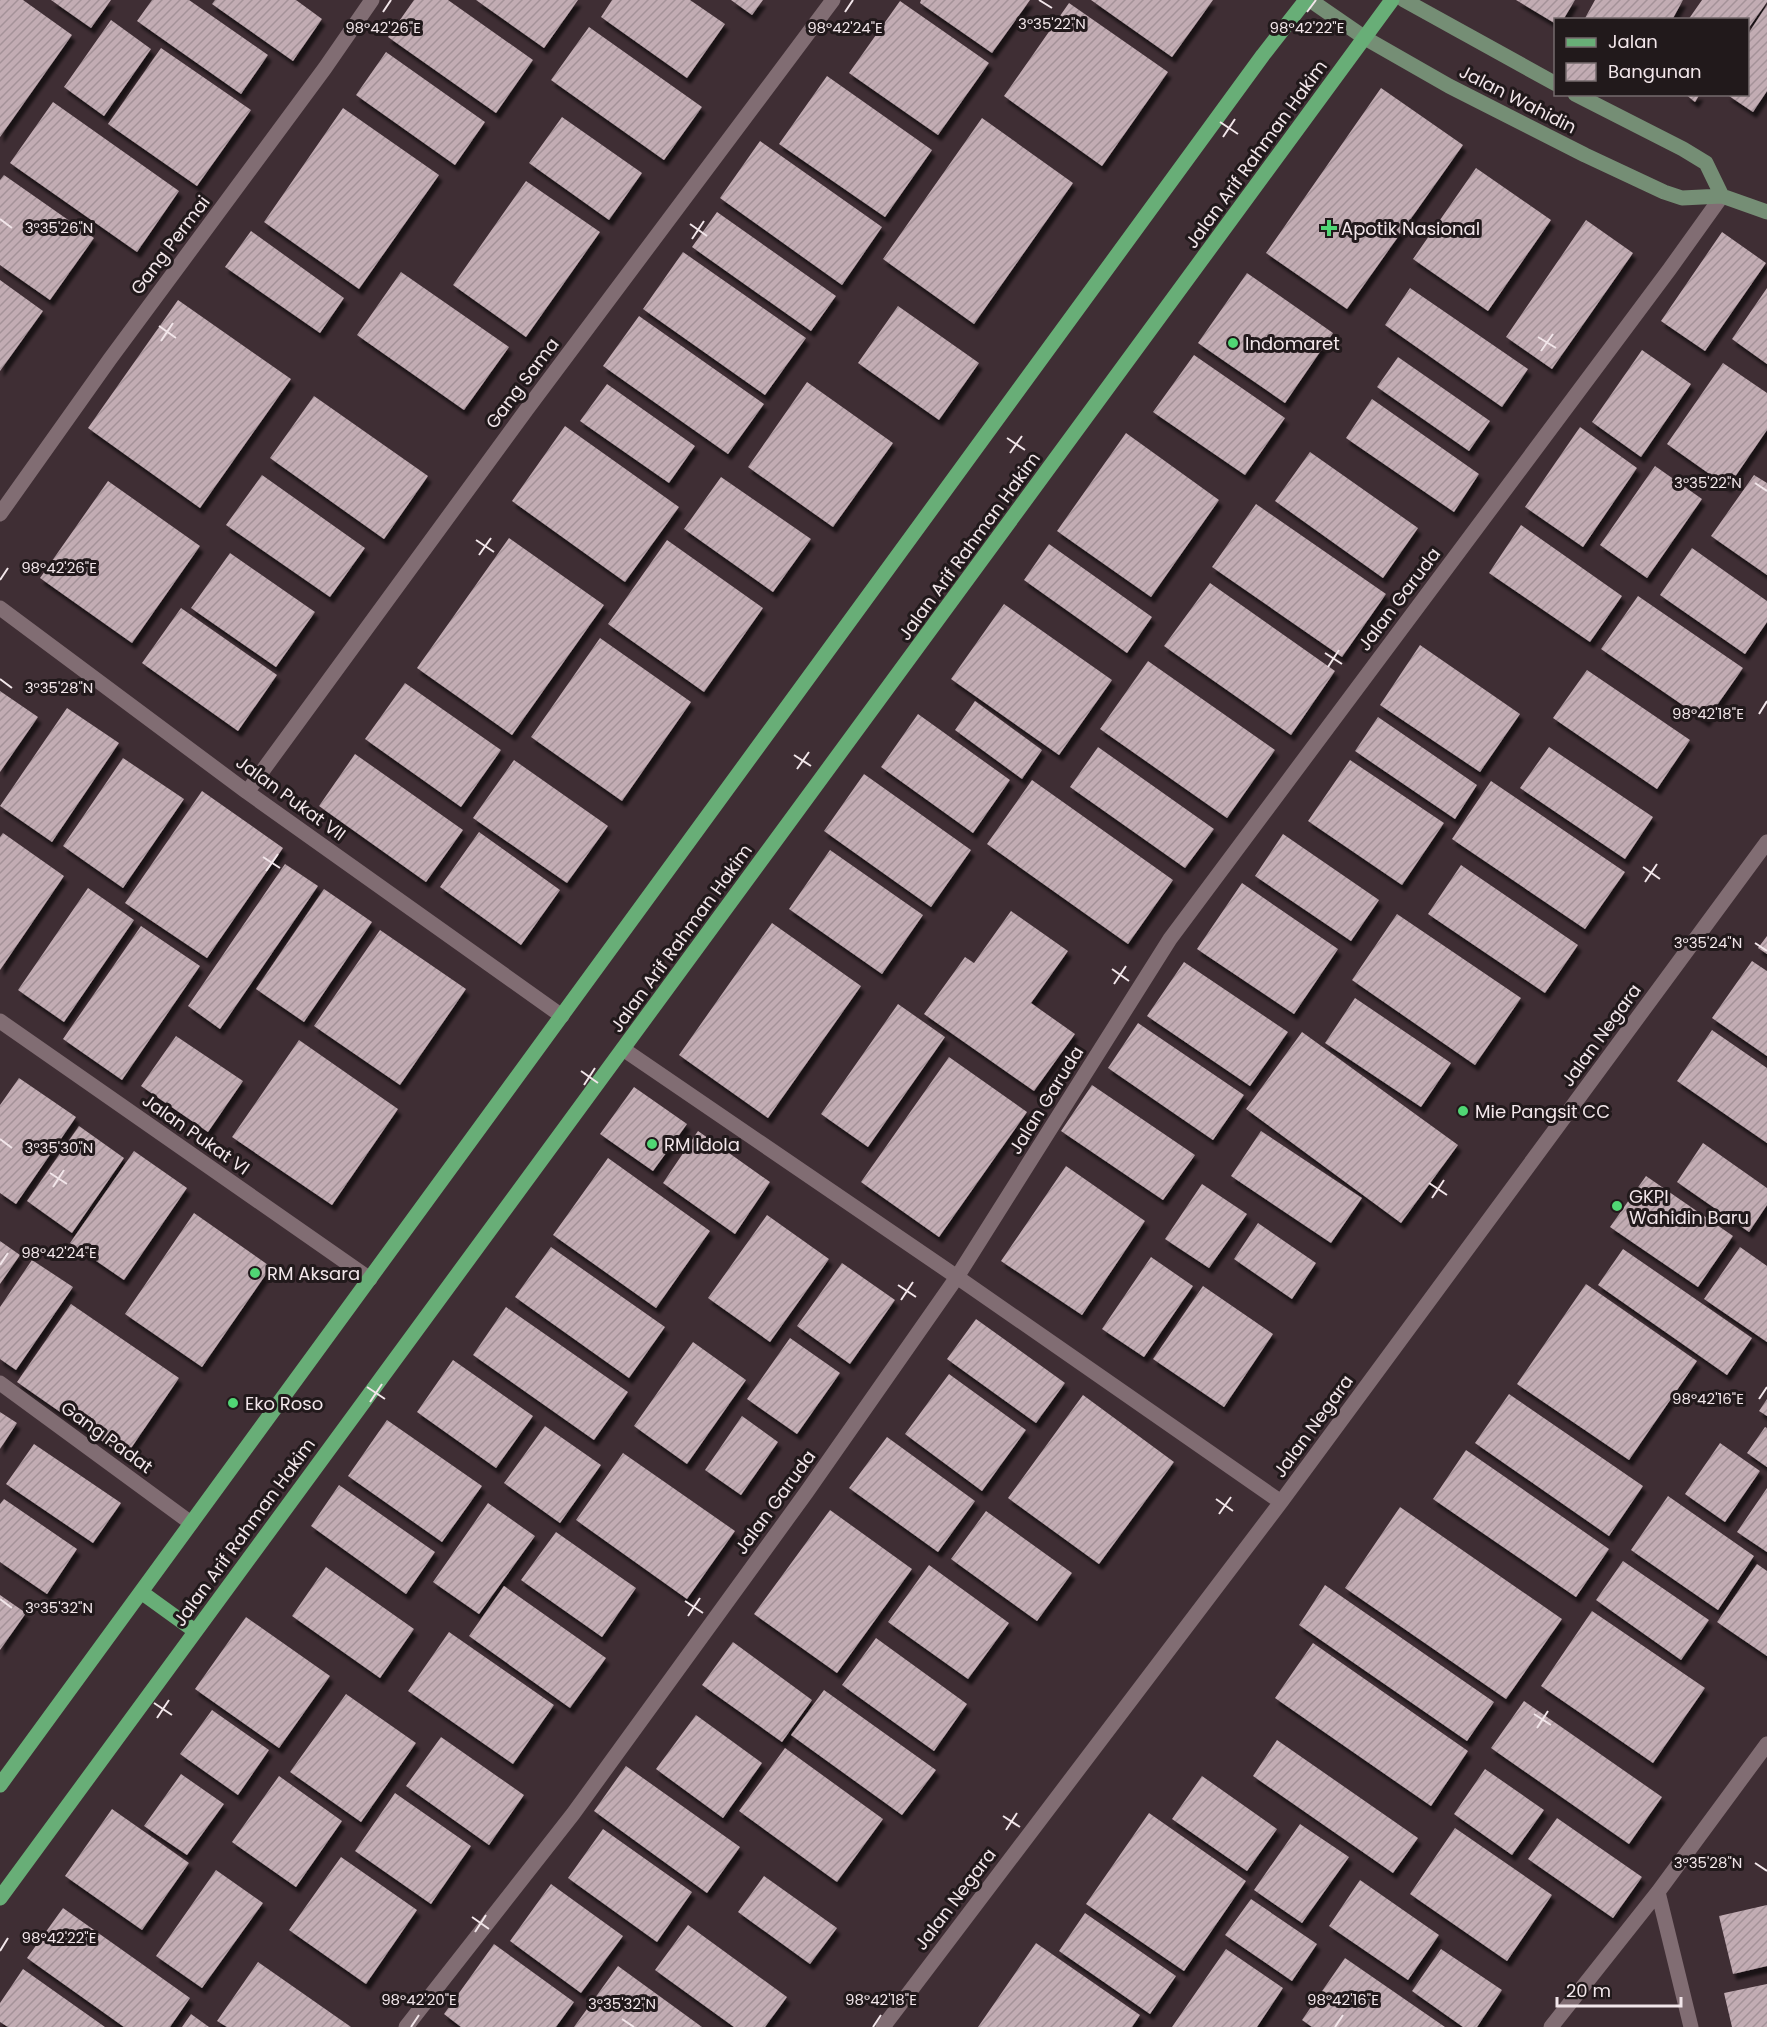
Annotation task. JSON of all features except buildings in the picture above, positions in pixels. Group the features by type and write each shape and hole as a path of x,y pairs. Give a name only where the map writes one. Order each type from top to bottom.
{"main road":[{"path":"0,1785 1256,65 1308,0"},
{"name":"Jalan Arif Rahman Hakim","path":"0,1898 1392,0"},
{"path":"141,1592 195,1631"}],"street":[{"name":"Gang Permai","path":"0,514 372,0"},
{"name":"Gang Sama","path":"247,792 526,409 833,0"},
{"name":"Jalan Wahidin","path":"1308,0 1365,38 1449,86 1664,192 1682,198 1722,196 1767,212"},
{"name":"Jalan Wahidin","path":"1404,0 1554,83"},
{"name":"Jalan Wahidin","path":"1579,96 1706,163 1722,196"},
{"name":"Jalan Garuda","path":"406,2027 573,1814 806,1493 957,1277 1170,939 1670,270 1722,196"},
{"name":"Jalan Pukat VII","path":"0,608 247,792 562,1016"},
{"name":"Jalan Negara","path":"883,2027 1281,1502 1767,842"},
{"name":"Jalan Pukat VI","path":"0,1021 370,1279"},
{"path":"623,1049 1281,1502"},
{"name":"Gang Padat","path":"0,1383 191,1523"},
{"path":"1551,2027 1658,1892 1767,1744"},
{"path":"1658,1892 1691,2027"}],"place":[{"name":"Apotik Nasional","path":"1329,228"},
{"name":"Indomaret","path":"1233,343"},
{"name":"Mie Pangsit CC","path":"1463,1111"},
{"name":"RM Idola","path":"652,1144"},
{"name":"GKPI Wahidin Baru","path":"1617,1206"},
{"name":"RM Aksara","path":"255,1273"},
{"name":"Eko Roso","path":"233,1403"}]}
